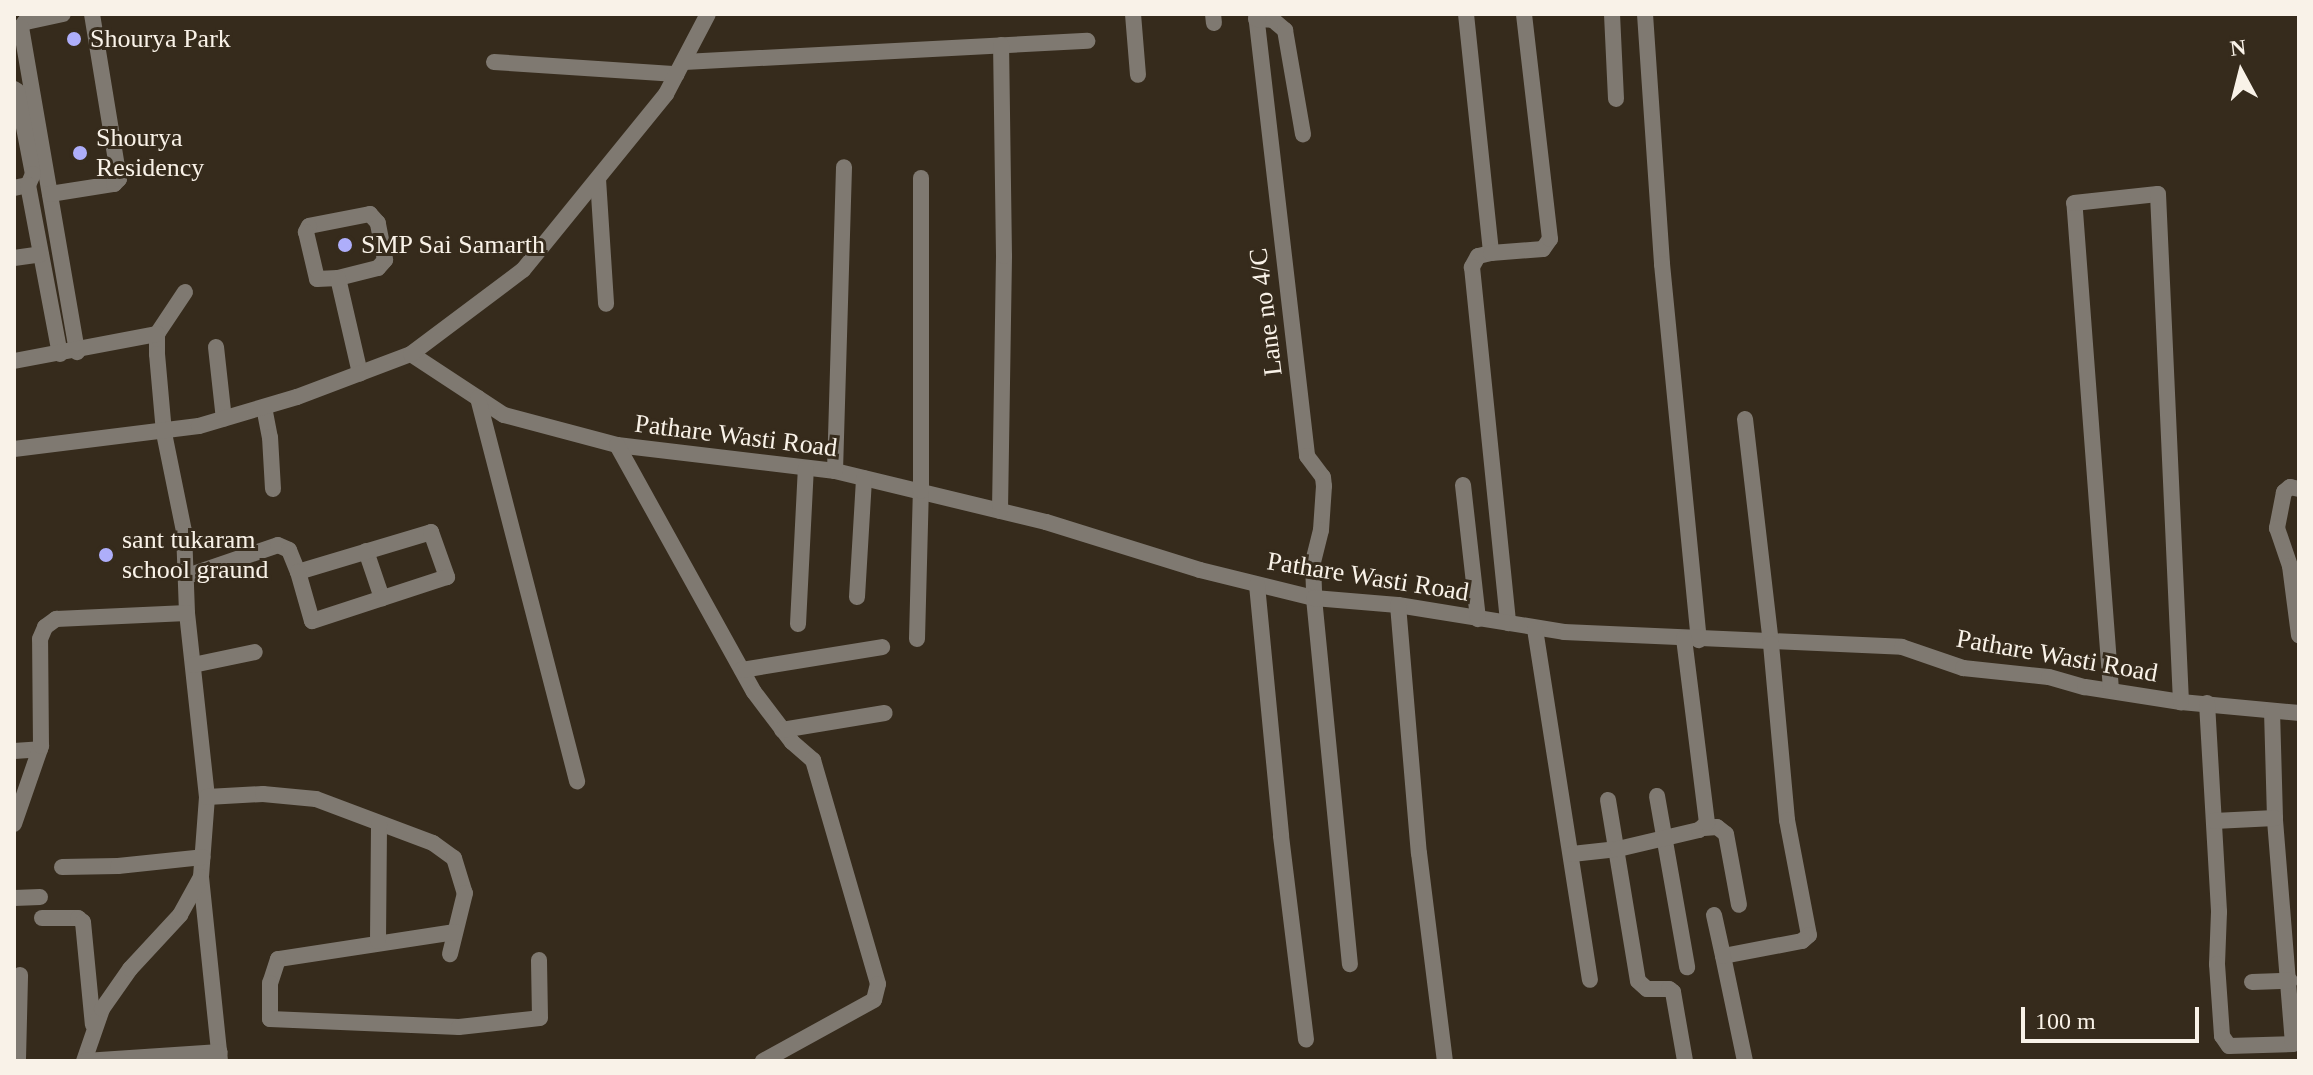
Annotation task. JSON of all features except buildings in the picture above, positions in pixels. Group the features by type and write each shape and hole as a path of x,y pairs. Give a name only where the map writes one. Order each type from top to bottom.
{"street":[{"path":"63,14 25,22 21,27 50,194 69,353"},
{"path":"50,194 114,184 119,179 92,14"},
{"path":"14,449 164,433 224,419 411,354 523,270 666,94 708,14"},
{"path":"1133,14 1138,75"},
{"path":"1466,14 1491,253"},
{"path":"1508,623 1472,267 1478,256 1543,249 1550,239 1524,14"},
{"path":"1612,14 1616,99"},
{"path":"1645,14 1706,816 1704,828"},
{"path":"1256,17 1273,20 1285,30 1303,134"},
{"name":"Lane no 4/C","path":"1256,17 1307,456 1323,477 1324,486 1321,530 1313,562 1314,598 1350,964"},
{"path":"494,62 681,68 1087,41"},
{"path":"1000,511 1004,256 1001,45"},
{"path":"14,89 17,91 33,174 21,187 69,353"},
{"path":"835,471 841,358 844,167"},
{"path":"917,639 921,491 921,178"},
{"path":"598,179 606,304"},
{"path":"2111,690 2074,203 2158,194 2181,702"},
{"path":"370,214 378,223 385,260 378,268 338,278 317,279 307,230 370,214"},
{"path":"14,258 41,254"},
{"path":"338,278 360,373"},
{"path":"185,292 157,334 164,433 176,483 187,576 187,613 207,797 201,877 220,1056 84,1061 93,1027 130,969 180,915 201,877"},
{"path":"14,361 157,334"},
{"path":"216,347 224,419"},
{"name":"Pathare Wasti Road","path":"411,354 504,415 617,445 835,471 1000,511 1257,585 1314,598 1398,605 1535,629 1771,644 1902,647 1963,668 2049,677 2181,702 2299,713"},
{"path":"478,398 577,781"},
{"path":"264,407 270,437 273,489"},
{"path":"1723,956 1802,941 1809,935 1787,820 1771,644 1745,419"},
{"path":"617,445 742,670 782,730 816,767 878,984 874,1000 763,1061"},
{"path":"798,624 806,468"},
{"path":"857,597 864,478"},
{"path":"1463,485 1478,619"},
{"path":"2299,489 2290,487 2284,492 2277,528 2290,566 2299,635"},
{"path":"187,576 278,545 289,550 312,621 447,577 431,532 298,572"},
{"path":"366,551 382,598"},
{"path":"1257,585 1281,836 1306,1039"},
{"path":"1398,605 1419,853 1445,1061"},
{"path":"14,824 40,749 43,724 40,639 45,627 56,619 187,613"},
{"path":"1535,629 1590,980"},
{"path":"742,670 882,647"},
{"path":"193,665 255,652"},
{"path":"2207,703 2223,1041 2229,1046 2265,1053 2296,1044 2275,818 2272,711"},
{"path":"782,730 885,713"},
{"path":"14,751 40,749"},
{"path":"14,778 32,777"},
{"path":"207,797 263,794 316,799 433,843 454,858 465,893 450,954"},
{"path":"1657,796 1687,967"},
{"path":"1608,800 1638,981 1647,989 1669,989 1673,992 1685,1061"},
{"path":"2214,821 2275,818"},
{"path":"378,941 379,824"},
{"path":"1572,854 1618,849 1664,836 1717,827 1726,834 1739,905"},
{"path":"62,867 118,866 203,857"},
{"path":"14,898 40,897"},
{"path":"1714,915 1745,1061"},
{"path":"42,918 78,918 83,922 93,1027"},
{"path":"455,932 378,941 278,959 270,983 270,1019 459,1027 540,1018 539,960"},
{"path":"18,1060 20,975"},
{"path":"2252,982 2290,981"}],"place":[{"name":"Shourya Park","path":"74,39"},
{"name":"Shourya Residency","path":"80,153"},
{"name":"SMP Sai Samarth","path":"345,245"},
{"name":"sant tukaram school graund","path":"106,555"}]}
